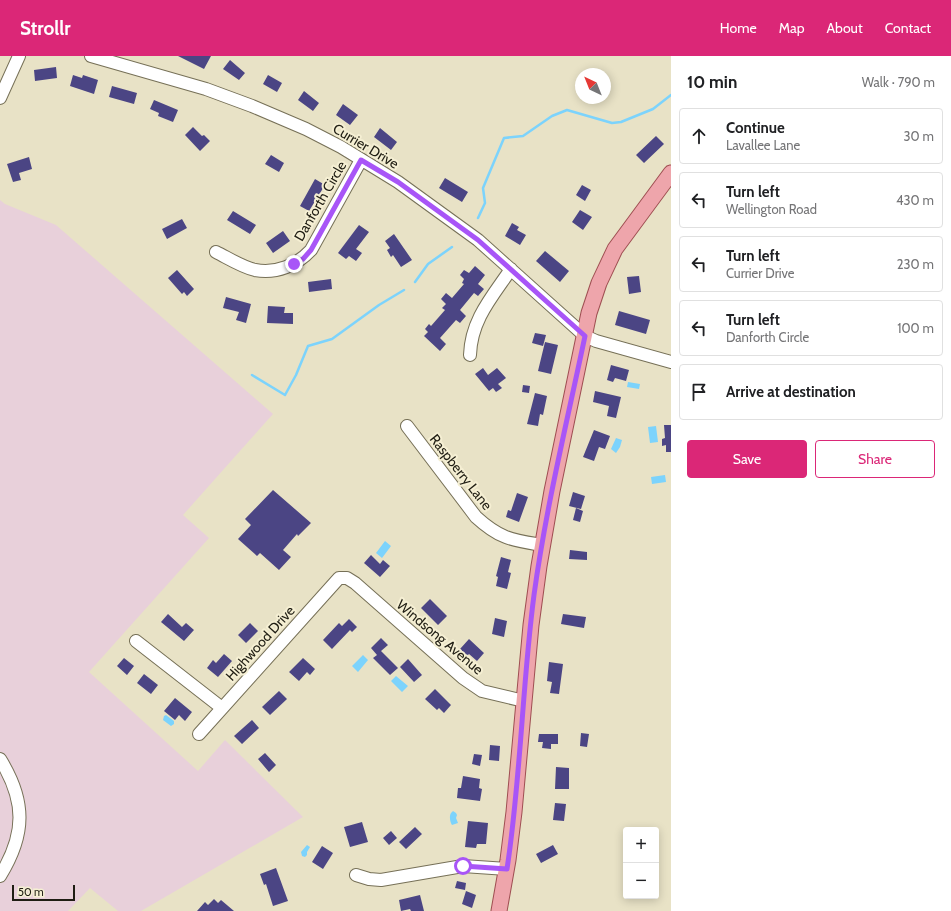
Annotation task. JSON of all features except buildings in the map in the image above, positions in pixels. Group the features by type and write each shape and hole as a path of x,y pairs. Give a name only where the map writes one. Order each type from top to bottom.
{"main road":[{"path":"499,911 507,869 534,602 542,545 553,483 585,336 594,298 609,259 631,226 671,173"}],"street":[{"path":"0,98 19,56"},
{"name":"Currier Drive","path":"91,56 206,89 252,106 324,138 398,182 478,240 585,336"},
{"name":"Danforth Circle","path":"216,252 246,267 265,271 284,268 303,259 311,250 361,160"},
{"path":"470,354 470,342 474,327 490,299 511,269"},
{"path":"585,336 596,341 671,362"},
{"name":"Raspberry Lane","path":"407,426 476,517 486,526 508,539 542,545"},
{"name":"Highwood Drive","path":"199,734 339,578 346,578"},
{"name":"Windsong Avenue","path":"346,578 355,583 463,678 482,691 524,702"},
{"path":"136,641 222,708"},
{"path":"0,760 9,774 16,791 20,810 19,830 14,848 0,876"},
{"path":"356,875 369,879 381,880 463,866 507,869"}],"shaded area":[{"path":"0,200 5,204 56,225 273,414 183,515 209,538 89,672 198,771 225,740 303,817 141,911 118,911 90,888 68,911 0,911"}],"water":[{"path":"628,382 640,384 639,389 627,387"},
{"path":"656,426 658,442 650,443 648,427"},
{"path":"616,438 622,440 616,453 611,449"},
{"path":"665,475 666,482 652,484 651,477"},
{"path":"385,541 391,546 382,558 376,553"},
{"path":"363,655 368,660 358,672 352,666"},
{"path":"396,676 408,686 402,692 391,681"},
{"path":"166,715 174,721 174,724 171,726 163,720 164,716"},
{"path":"453,811 457,815 456,818 458,823 452,825 450,821 450,814"},
{"path":"307,845 310,847 305,857 302,856 301,852"}],"waterway":[{"path":"478,218 485,203 483,188 504,138 523,136 552,116 567,110 612,123 621,122 653,109 671,95"},
{"path":"415,282 428,264 452,247"},
{"path":"252,375 285,395 296,375 308,346 332,339 379,305 404,290"}],"route":[{"path":"294,264 303,259 311,250 361,160 398,182 478,240 585,336 552,491 534,595 514,812 507,869 463,866"}]}
